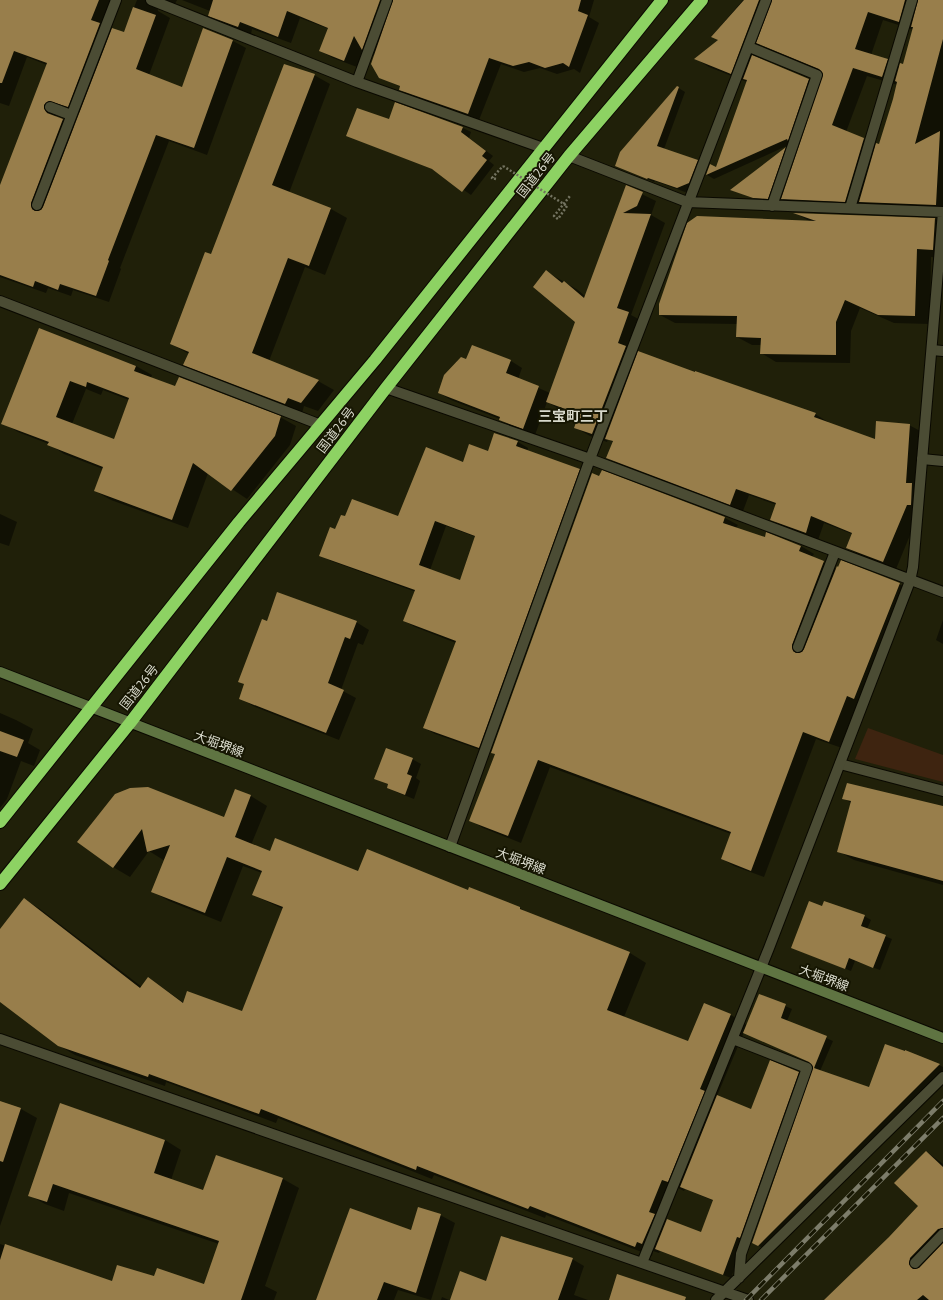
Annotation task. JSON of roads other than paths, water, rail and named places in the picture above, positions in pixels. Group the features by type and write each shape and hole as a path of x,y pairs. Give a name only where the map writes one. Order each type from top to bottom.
{"highway":[{"name":"国道26号","path":"0,822 239,522 321,425 662,0"},
{"name":"国道26号","path":"0,884 130,723 386,388 569,156 702,0"}],"main road":[{"name":"大堀堺線","path":"0,672 943,1038"}],"street":[{"path":"37,205 116,0"},
{"path":"151,0 357,82 543,148"},
{"path":"357,82 387,0"},
{"path":"450,847 590,459 687,202 749,47 766,0"},
{"path":"850,208 912,0"},
{"path":"749,47 817,75 772,206"},
{"path":"50,107 71,115"},
{"path":"569,156 687,202 943,212 941,252 910,580 733,1039 642,1263"},
{"path":"0,301 321,425"},
{"path":"932,350 943,351"},
{"path":"386,388 590,459 943,592"},
{"path":"922,459 943,461"},
{"path":"798,647 835,552"},
{"path":"840,764 943,791"},
{"path":"0,1039 748,1300"},
{"path":"733,1039 807,1068 741,1254 739,1278"},
{"path":"716,1300 943,1077"},
{"path":"915,1262 943,1234"}],"railway":[{"path":"746,1300 943,1101"},
{"path":"761,1300 943,1118"}],"district":[{"name":"三宝町三丁","path":"573,416"}]}
